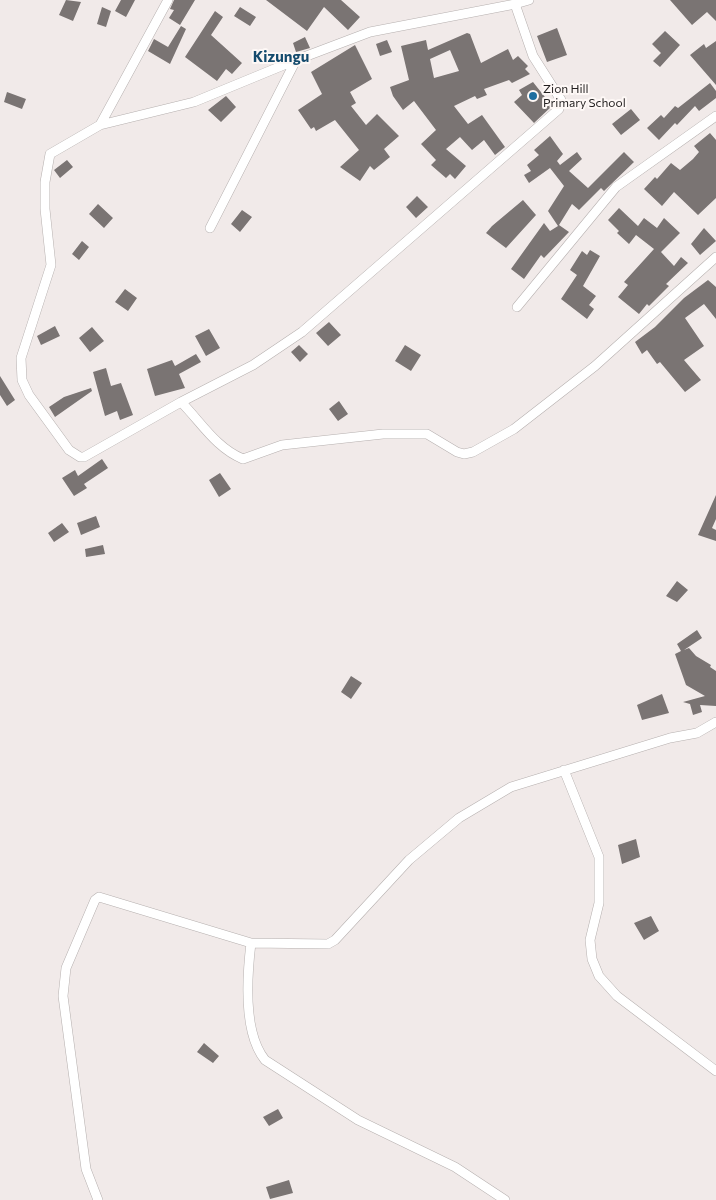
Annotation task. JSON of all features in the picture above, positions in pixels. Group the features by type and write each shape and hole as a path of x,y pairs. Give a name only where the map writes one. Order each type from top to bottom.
{"street":[{"path":"100,125 168,0"},
{"path":"515,4 533,56 562,100 559,109 302,332 253,365 181,402 80,458 69,450 29,395 22,380 20,358 52,265 45,209 45,182 50,154 100,125 194,102 370,32 529,0"},
{"path":"210,228 296,60"},
{"path":"517,307 616,187 716,116"},
{"path":"181,402 218,444 243,459 282,444 383,434 427,434 457,452 467,454 507,434 595,366 716,257"},
{"path":"98,1200 86,1169 62,996 66,968 95,900 99,897 251,943 328,944 335,940 409,860 459,818 511,788 670,738 697,733 716,722"},
{"path":"564,770 600,857 599,903 590,940 592,959 599,976 617,996 716,1071"},
{"path":"251,943 249,969 252,1034 258,1051 265,1060 358,1120 455,1167 505,1200"}],"building":[{"path":"66,0 81,2 73,21 59,15"},
{"path":"121,0 135,0 126,17 115,11"},
{"path":"174,0 195,0 180,25 169,18 174,10 170,9"},
{"path":"266,0 341,0 360,17 348,30 324,7 307,31"},
{"path":"670,0 716,0 716,21 707,12 692,25"},
{"path":"102,7 111,11 106,27 97,24"},
{"path":"240,7 256,17 250,26 234,16"},
{"path":"215,11 223,17 211,35 242,63 232,74 226,69 217,81 185,57"},
{"path":"181,26 186,29 170,64 148,51 154,39 168,47"},
{"path":"557,28 567,55 547,62 537,36"},
{"path":"665,31 680,45 660,67 653,61 661,53 652,44"},
{"path":"467,33 470,34 481,63 508,49 513,60 518,56 528,66 525,69 530,74 512,83 509,80 484,89 487,95 477,99 475,96 454,106 468,124 482,115 505,147 495,155 484,140 472,150 460,137 446,149 466,166 455,179 450,174 446,178 431,165 436,160 421,144 436,130 414,101 403,110 393,96 390,87 409,80 401,46 426,40 428,50","holes":["450,50 459,71 434,78 430,59"]},
{"path":"305,37 310,48 296,52 293,43"},
{"path":"387,40 392,52 380,56 376,44"},
{"path":"716,41 716,85 690,55 704,44 706,48"},
{"path":"355,45 372,79 350,92 356,103 351,106 366,125 377,114 399,136 384,149 390,157 374,170 370,166 360,181 340,167 359,150 335,120 316,131 314,127 311,129 298,110 322,94 311,72"},
{"path":"533,82 552,106 534,123 514,102 522,95 519,90"},
{"path":"710,83 716,91 716,98 699,111 695,106 659,140 647,128 661,115 664,118 675,106 678,108"},
{"path":"7,92 26,99 22,109 4,102"},
{"path":"226,96 236,107 221,122 208,110"},
{"path":"631,109 640,120 621,135 612,124"},
{"path":"710,133 716,140 716,198 698,215 674,192 662,206 644,189 655,177 657,179 671,163 680,170 693,159 699,152 694,146"},
{"path":"550,136 563,154 557,161 560,165 577,152 582,159 569,171 588,188 624,152 634,162 604,191 601,188 579,210 572,204 559,225 569,232 544,258 541,255 524,279 511,269 544,223 550,231 558,226 548,211 564,186 550,168 529,183 524,175 531,171 527,165 539,155 534,150"},
{"path":"67,160 73,167 60,178 54,170"},
{"path":"417,196 428,207 416,218 406,207"},
{"path":"523,200 536,215 506,248 486,233"},
{"path":"98,204 113,218 104,228 89,214"},
{"path":"619,208 638,226 644,218 657,228 664,218 680,233 661,252 674,266 681,257 688,263 666,284 669,286 649,306 647,304 639,314 618,297 628,285 624,282 654,249 636,235 629,244 617,233 619,231 608,220"},
{"path":"242,210 252,217 240,232 231,224"},
{"path":"704,228 716,241 700,255 691,244"},
{"path":"82,241 89,247 79,260 72,254"},
{"path":"590,250 600,256 583,286 596,296 589,305 594,309 587,319 561,299 577,275 570,270 582,251 587,255"},
{"path":"708,280 716,287 716,319 704,304 685,318 704,346 684,360 701,380 685,392 660,362 657,364 647,350 642,354 635,342 655,327 684,298"},
{"path":"125,289 137,298 128,311 115,302"},
{"path":"329,322 341,335 328,346 316,333"},
{"path":"55,326 60,336 41,345 37,336"},
{"path":"92,327 104,341 90,352 79,338"},
{"path":"209,329 220,348 206,356 195,336"},
{"path":"299,345 308,354 300,362 291,352"},
{"path":"405,345 421,355 411,371 395,361"},
{"path":"196,354 201,362 179,374 185,388 155,396 147,369 172,360 175,366"},
{"path":"106,368 111,386 121,383 133,415 120,420 117,411 105,416 93,372"},
{"path":"0,376 15,400 7,406 0,395"},
{"path":"91,388 92,391 55,417 49,407 64,397"},
{"path":"339,401 348,414 338,421 329,409"},
{"path":"102,459 108,468 84,484 87,488 74,496 62,478 75,470 78,476"},
{"path":"220,473 231,489 219,497 209,480"},
{"path":"716,495 716,519 712,528 716,530 716,541 698,535"},
{"path":"96,516 100,527 81,535 77,523"},
{"path":"62,523 69,532 54,542 48,533"},
{"path":"103,545 105,554 86,557 85,549"},
{"path":"677,581 688,590 677,602 666,596"},
{"path":"697,630 702,638 684,650 689,648 696,656 711,665 710,667 716,671 716,706 700,705 702,712 693,715 690,704 683,702 705,696 686,685 675,654 681,651 677,644"},
{"path":"351,676 362,683 351,699 341,692"},
{"path":"662,694 669,713 642,720 637,705"},
{"path":"636,839 640,857 622,864 618,845"},
{"path":"651,916 659,931 644,940 634,923"},
{"path":"204,1043 219,1056 213,1063 197,1052"},
{"path":"278,1109 283,1118 269,1126 263,1117"},
{"path":"289,1180 293,1193 270,1199 266,1187"}],"place":[{"name":"Zion Hill Primary School","path":"533,96"}],"district":[{"name":"Kizungu","path":"281,57"}]}
